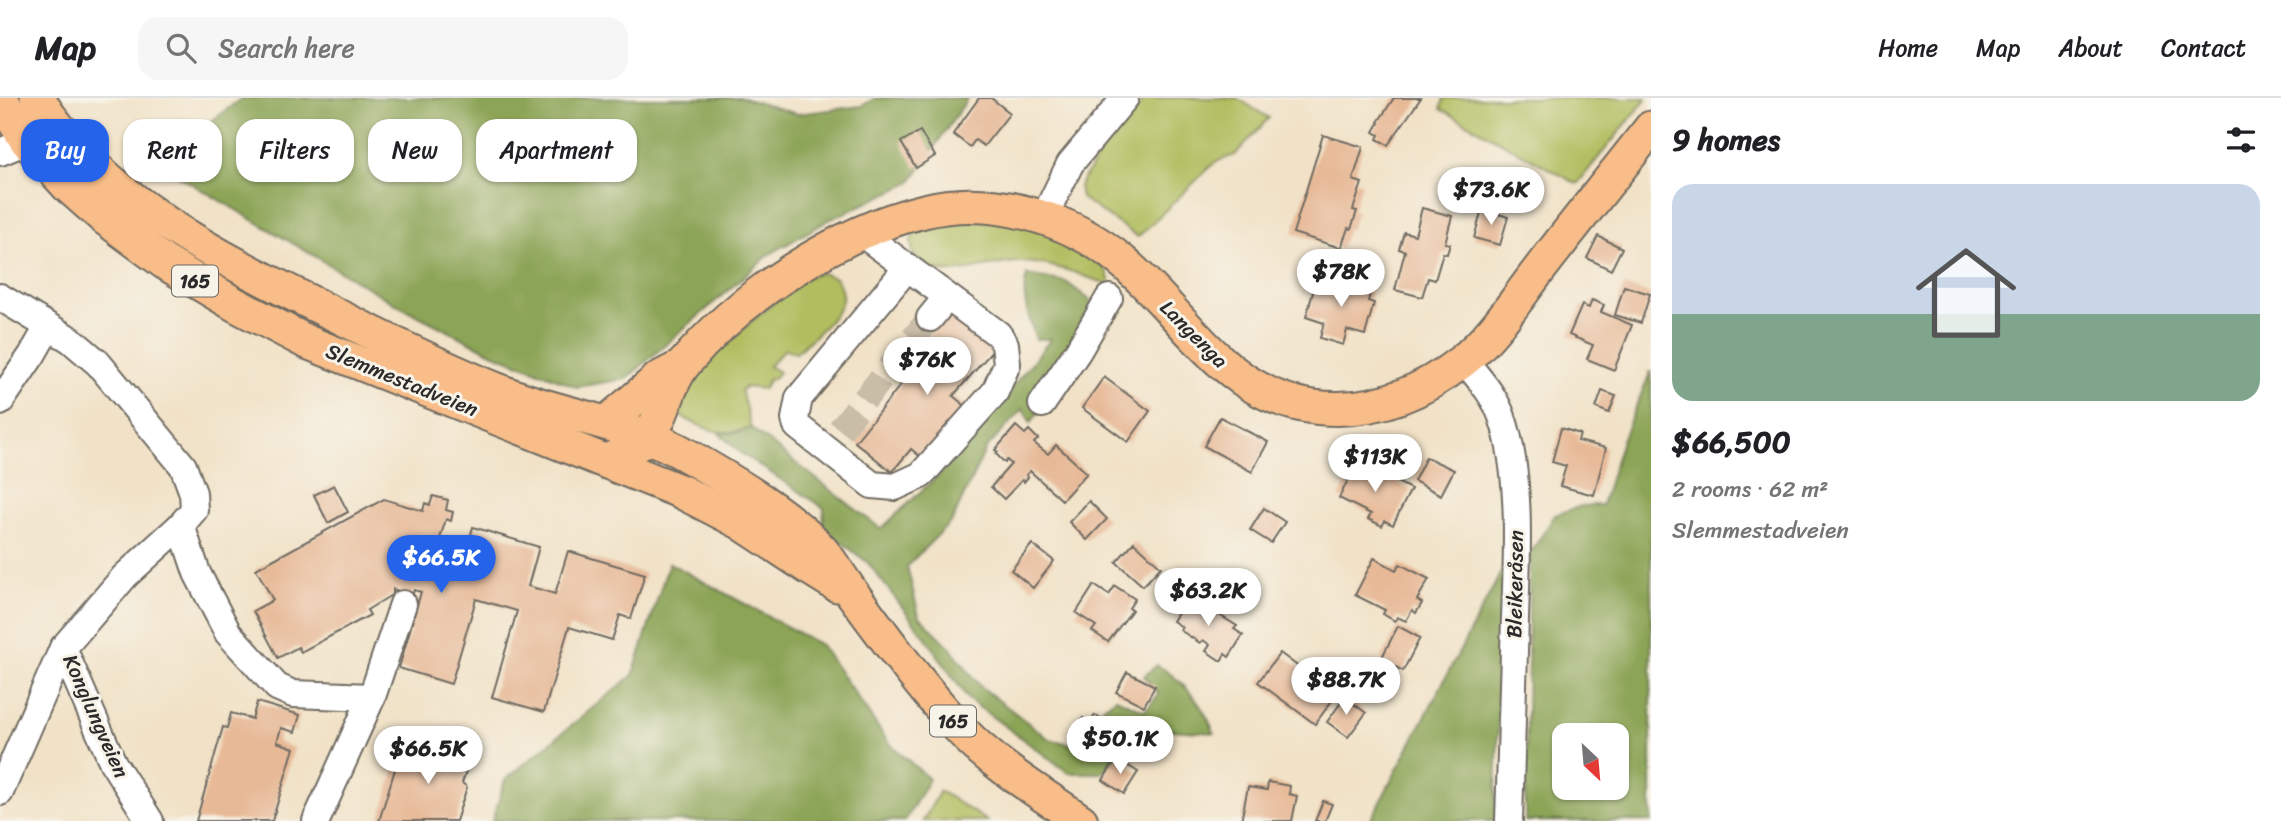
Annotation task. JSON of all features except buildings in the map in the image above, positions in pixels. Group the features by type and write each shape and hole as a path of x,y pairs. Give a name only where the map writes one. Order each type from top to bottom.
{"main road":[{"name":"Slemmestadveien","path":"42,105 65,135 114,185 197,242 258,277 366,330 506,393 648,437 686,454 782,517 823,552 936,702 965,734 999,763 1081,821"},
{"name":"Slemmestadveien","path":"7,126 102,216 164,262 236,305 307,342 682,492 740,522 852,593"},
{"name":"Langenga","path":"648,437 661,412 669,386 683,365 735,313 792,271 861,233 904,216 943,207 971,205 999,207 1044,219 1089,237 1124,263 1217,359 1266,392 1303,406 1353,408 1389,402 1424,387 1464,360 1494,328 1651,128"},
{"name":"Langenga","path":"606,423 659,379 683,365"},
{"path":"606,423 609,461 648,437"}],"street":[{"path":"1044,219 1070,164 1125,98"},
{"path":"7,126 42,105"},
{"path":"861,233 998,334 1005,344 1007,364 995,392 921,475 895,487 872,485 833,440 797,426 795,419 799,398 907,268"},
{"name":"Konglungveien","path":"0,297 71,340 98,363 183,466 193,493 194,510 125,576 63,649 113,763 150,821"},
{"path":"930,318 947,297"},
{"path":"1042,404 1092,330 1110,298"},
{"path":"0,402 48,327"},
{"name":"Bleikeråsen","path":"1464,360 1494,397 1503,418 1516,498 1509,821"},
{"path":"181,525 197,573 228,633 277,687 293,694 372,697"},
{"path":"316,821 372,697 403,604"},
{"path":"0,792 63,649"}],"green space":[{"path":"242,98 743,98 797,114 862,106 875,98 968,98 910,183 831,219 770,254 626,379 577,387 492,353 401,307 188,182 222,182 222,119 214,119"},
{"path":"1146,98 1237,98 1269,118 1235,155 1215,162 1138,237 1081,198 1079,186 1101,151"},
{"path":"1444,98 1647,98 1577,184 1441,109"},
{"path":"1044,218 1106,270 1111,286 1067,270 1034,263 1011,262 963,271 940,271 928,267 913,254 911,240 916,231 964,221"},
{"path":"822,273 836,278 842,294 840,306 830,321 796,353 785,349 769,366 779,372 773,379 768,380 764,389 745,387 741,390 751,428 731,432 714,431 680,416 683,391 709,357 805,277"},
{"path":"1027,275 1066,282 1090,300 1095,321 1073,362 1031,423 1023,409 985,450 952,521 907,566 919,616 950,647 980,686 1049,739 1074,745 1086,720 1116,698 1145,711 1159,694 1144,676 1157,665 1183,685 1198,703 1214,733 1169,730 1132,740 1102,773 1069,773 968,699 926,638 868,563 823,528 824,508 742,454 719,433 736,433 751,428 881,529 950,464 1051,339 1036,339 1025,299"},
{"path":"1651,371 1651,821 1525,821 1530,554 1555,515 1581,506 1602,505 1622,440"},
{"path":"669,563 821,645 889,743 929,779 905,821 492,821 505,780 633,675"},
{"path":"1504,567 1495,821 1370,821"},
{"path":"940,791 987,821 923,821"}],"tunnel":[{"path":"840,430 930,318"}]}
